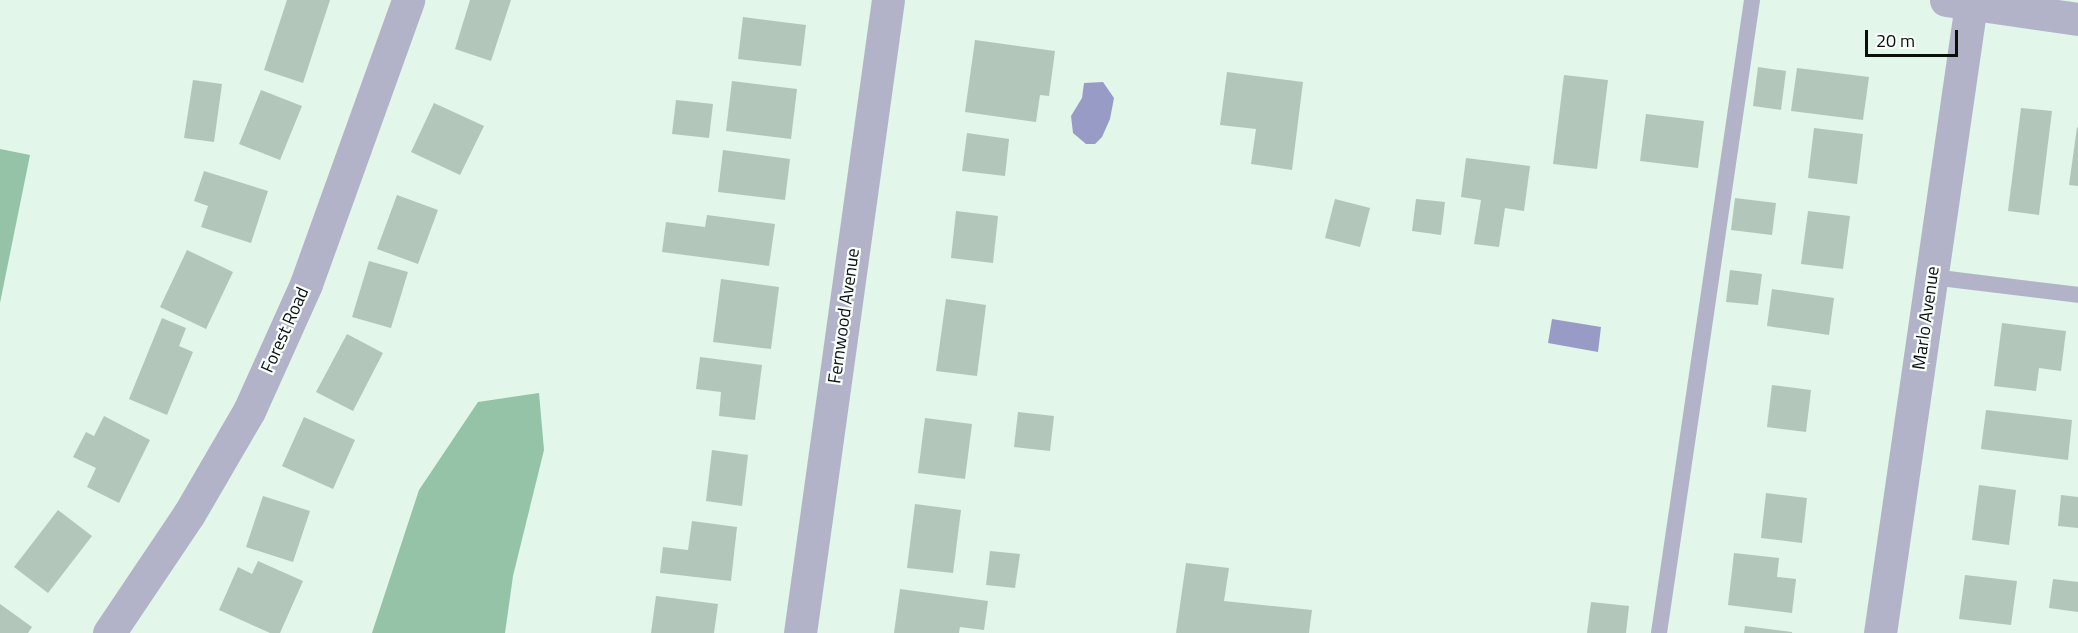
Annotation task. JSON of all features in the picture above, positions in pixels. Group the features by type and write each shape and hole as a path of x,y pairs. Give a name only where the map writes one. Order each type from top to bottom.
{"street":[{"name":"Forest Road","path":"109,633 189,514 249,411 306,284 408,0"},
{"name":"Fernwood Avenue","path":"800,633 888,0"},
{"path":"1959,2 2078,19"},
{"name":"Marlo Avenue","path":"1880,633 1932,277 1959,2"}],"lane":[{"path":"1659,633 1752,0"},
{"path":"1932,277 2078,295"}],"green space":[{"path":"0,149 30,155 0,303"},
{"path":"539,393 544,450 513,576 505,633 372,633 419,490 478,402"}],"water":[{"path":"1103,82 1114,98 1110,119 1102,137 1095,144 1086,144 1073,133 1071,116 1082,98 1084,83"},
{"path":"1552,319 1601,327 1598,352 1548,343"}],"building":[{"path":"287,0 330,0 303,83 264,70"},
{"path":"470,0 511,0 491,61 455,49"},
{"path":"743,17 806,25 801,66 738,59"},
{"path":"975,40 1055,51 1049,96 1040,95 1036,122 965,112"},
{"path":"1758,67 1786,71 1781,110 1753,106"},
{"path":"1797,68 1869,77 1863,120 1791,111"},
{"path":"1227,72 1303,82 1292,170 1251,164 1256,129 1220,125"},
{"path":"1564,75 1608,80 1597,169 1553,164"},
{"path":"193,80 222,84 214,142 184,138"},
{"path":"732,81 797,89 791,139 726,131"},
{"path":"261,90 302,106 280,160 239,144"},
{"path":"676,100 713,104 709,138 672,134"},
{"path":"434,103 484,126 460,175 411,152"},
{"path":"2021,108 2052,111 2039,215 2008,211"},
{"path":"1646,114 1704,121 1698,168 1640,161"},
{"path":"1814,128 1863,134 1857,184 1808,178"},
{"path":"2078,128 2078,186 2069,185"},
{"path":"967,133 1009,139 1005,176 962,171"},
{"path":"723,150 790,159 785,200 718,192"},
{"path":"1466,158 1530,166 1524,211 1505,208 1499,247 1474,244 1481,200 1461,197"},
{"path":"204,171 268,191 251,243 201,227 208,206 194,201"},
{"path":"397,195 438,210 418,264 377,249"},
{"path":"1735,198 1776,203 1772,235 1731,230"},
{"path":"1335,199 1370,208 1360,247 1325,238"},
{"path":"1416,199 1445,202 1441,235 1412,231"},
{"path":"956,211 998,216 993,263 951,258"},
{"path":"1808,211 1850,216 1843,269 1801,264"},
{"path":"707,215 775,224 769,266 662,252 666,222 705,227"},
{"path":"187,250 233,272 206,329 160,307"},
{"path":"369,261 408,272 391,328 352,317"},
{"path":"1730,270 1762,274 1758,305 1726,302"},
{"path":"721,279 779,287 771,349 713,342"},
{"path":"1772,289 1834,298 1829,335 1767,326"},
{"path":"946,299 986,305 977,376 936,371"},
{"path":"162,318 186,328 179,346 193,352 167,415 129,399"},
{"path":"2002,323 2066,331 2061,371 2039,368 2036,391 1994,386"},
{"path":"347,334 383,353 353,411 316,392"},
{"path":"700,357 762,365 755,420 719,416 721,392 696,389"},
{"path":"1772,385 1811,390 1806,432 1767,427"},
{"path":"1986,410 2072,420 2068,460 1981,449"},
{"path":"1018,412 1054,416 1050,451 1014,447"},
{"path":"104,416 150,440 119,503 87,487 96,468 73,457 86,432 94,436"},
{"path":"304,417 355,440 333,489 282,466"},
{"path":"925,418 972,424 965,479 918,473"},
{"path":"712,450 748,455 742,506 706,501"},
{"path":"1979,485 2016,490 2009,545 1972,540"},
{"path":"1766,493 1807,498 1802,543 1761,538"},
{"path":"2061,495 2078,497 2078,528 2058,526"},
{"path":"263,496 310,511 293,562 246,547"},
{"path":"915,504 961,510 953,573 907,568"},
{"path":"58,510 92,536 48,593 14,567"},
{"path":"692,521 737,527 731,581 660,573 663,547 688,550"},
{"path":"990,551 1020,554 1015,588 986,585"},
{"path":"1734,553 1779,558 1777,577 1796,579 1792,613 1728,605"},
{"path":"258,561 303,581 280,633 270,633 219,610 238,567 252,574"},
{"path":"1186,563 1229,568 1224,601 1312,610 1309,633 1176,633"},
{"path":"1965,575 2017,581 2011,625 1959,619"},
{"path":"2053,579 2078,582 2078,612 2049,608"},
{"path":"900,589 988,601 984,630 960,627 959,633 894,633"},
{"path":"656,596 718,604 714,633 651,633"},
{"path":"1591,602 1629,606 1626,633 1587,633"},
{"path":"0,604 32,627 28,633 0,633"},
{"path":"1745,626 1792,632 1792,633 1744,633"}]}
